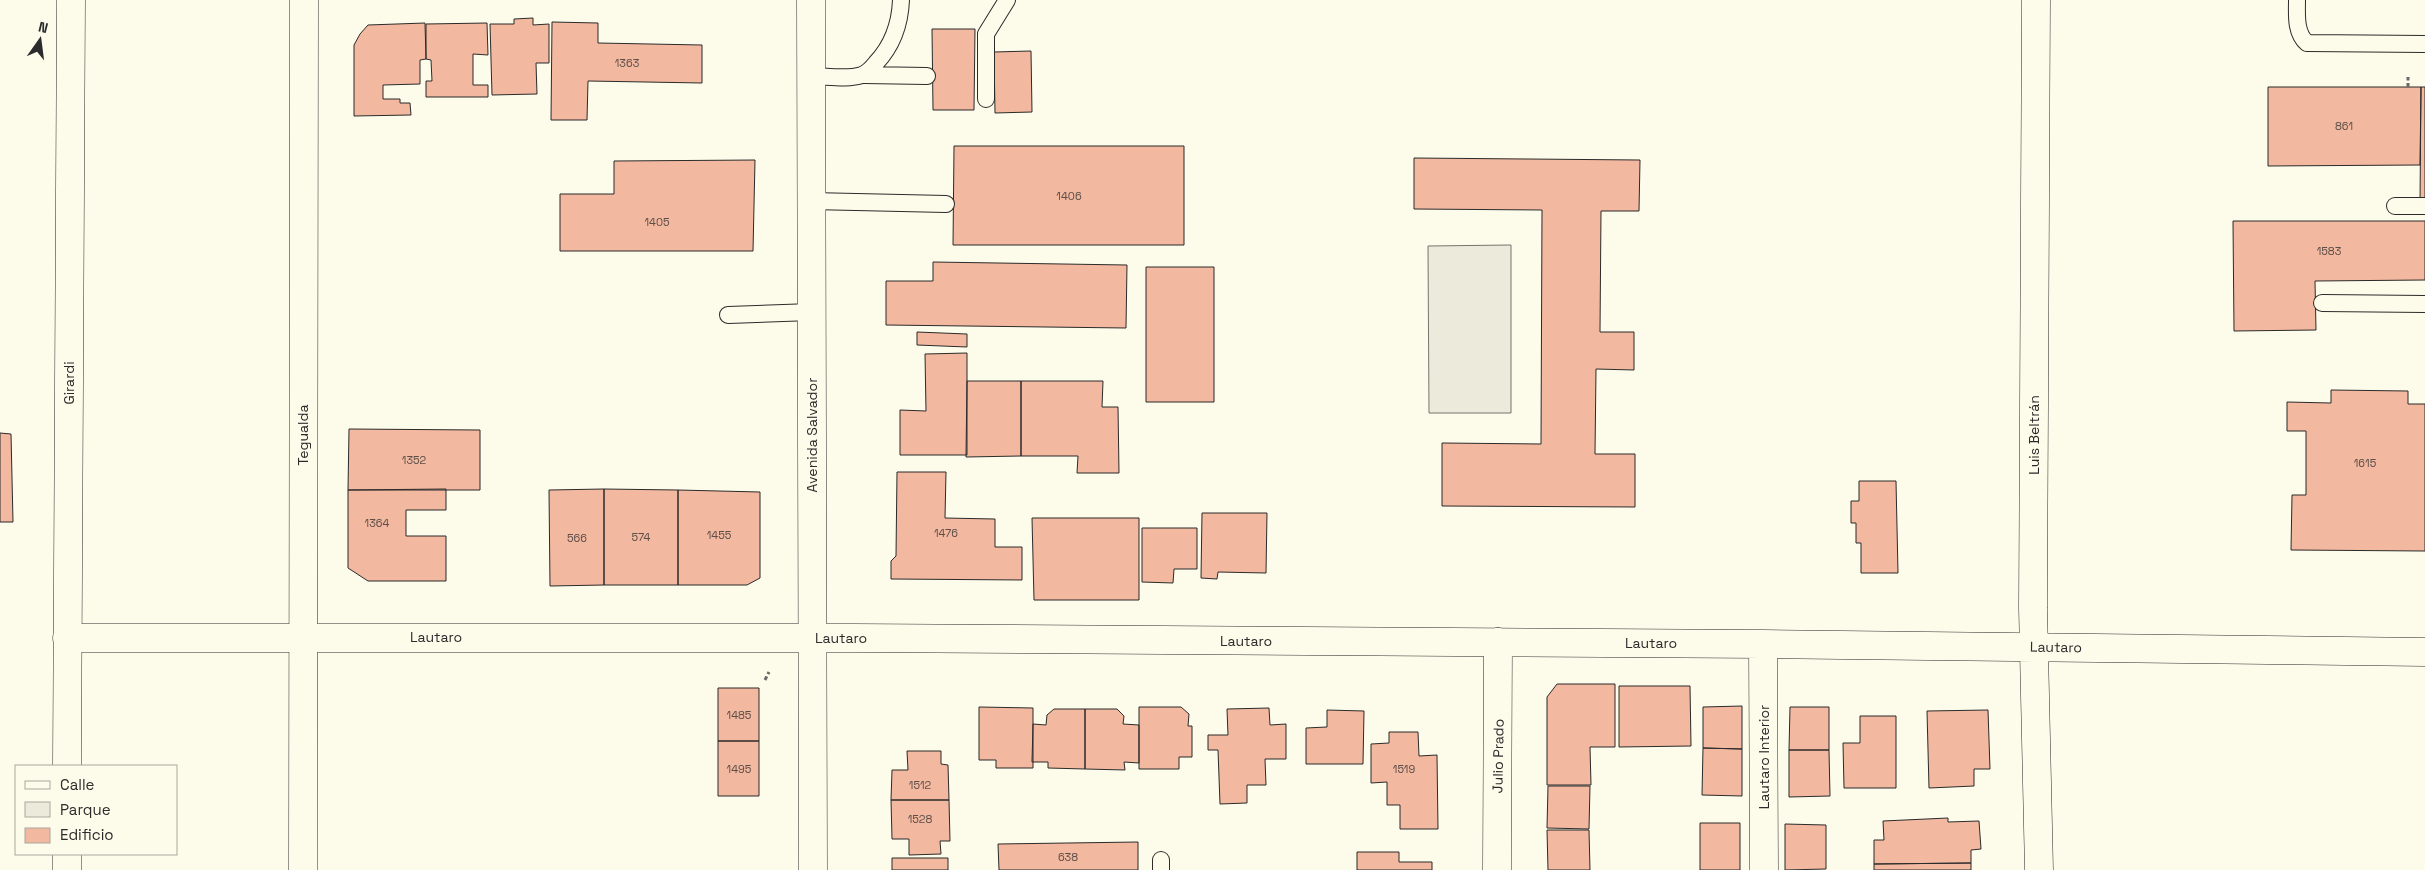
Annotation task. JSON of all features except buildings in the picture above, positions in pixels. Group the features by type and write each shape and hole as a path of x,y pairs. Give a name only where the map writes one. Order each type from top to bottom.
{"street":[{"name":"Girardi","path":"67,765 72,0"},
{"name":"Tegualda","path":"303,870 304,0"},
{"name":"Avenida Salvador","path":"811,0 813,870"},
{"name":"Luis Beltrán","path":"2036,0 2033,646 2038,870"},
{"name":"Lautaro","path":"68,638 812,638 1498,642 2033,646 2425,652"},
{"name":"Julio Prado","path":"1497,870 1498,642"},
{"name":"Lautaro Interior","path":"1763,644 1764,870"},
{"path":"67,855 67,870"}],"lane":[{"path":"864,75 882,57 890,45 899,22 900,0"},
{"path":"986,98 982,77 986,34 1007,0"},
{"path":"2297,0 2299,30 2301,38 2306,43 2425,44"},
{"path":"811,76 927,76"},
{"path":"812,201 946,204"},
{"path":"2395,206 2425,206"},
{"path":"2322,303 2425,304"},
{"path":"728,315 812,312"}],"path":[{"path":"2408,77 2408,87"},
{"path":"765,680 771,669"}],"green space":[{"path":"1511,245 1511,413 1429,413 1428,246"}]}
